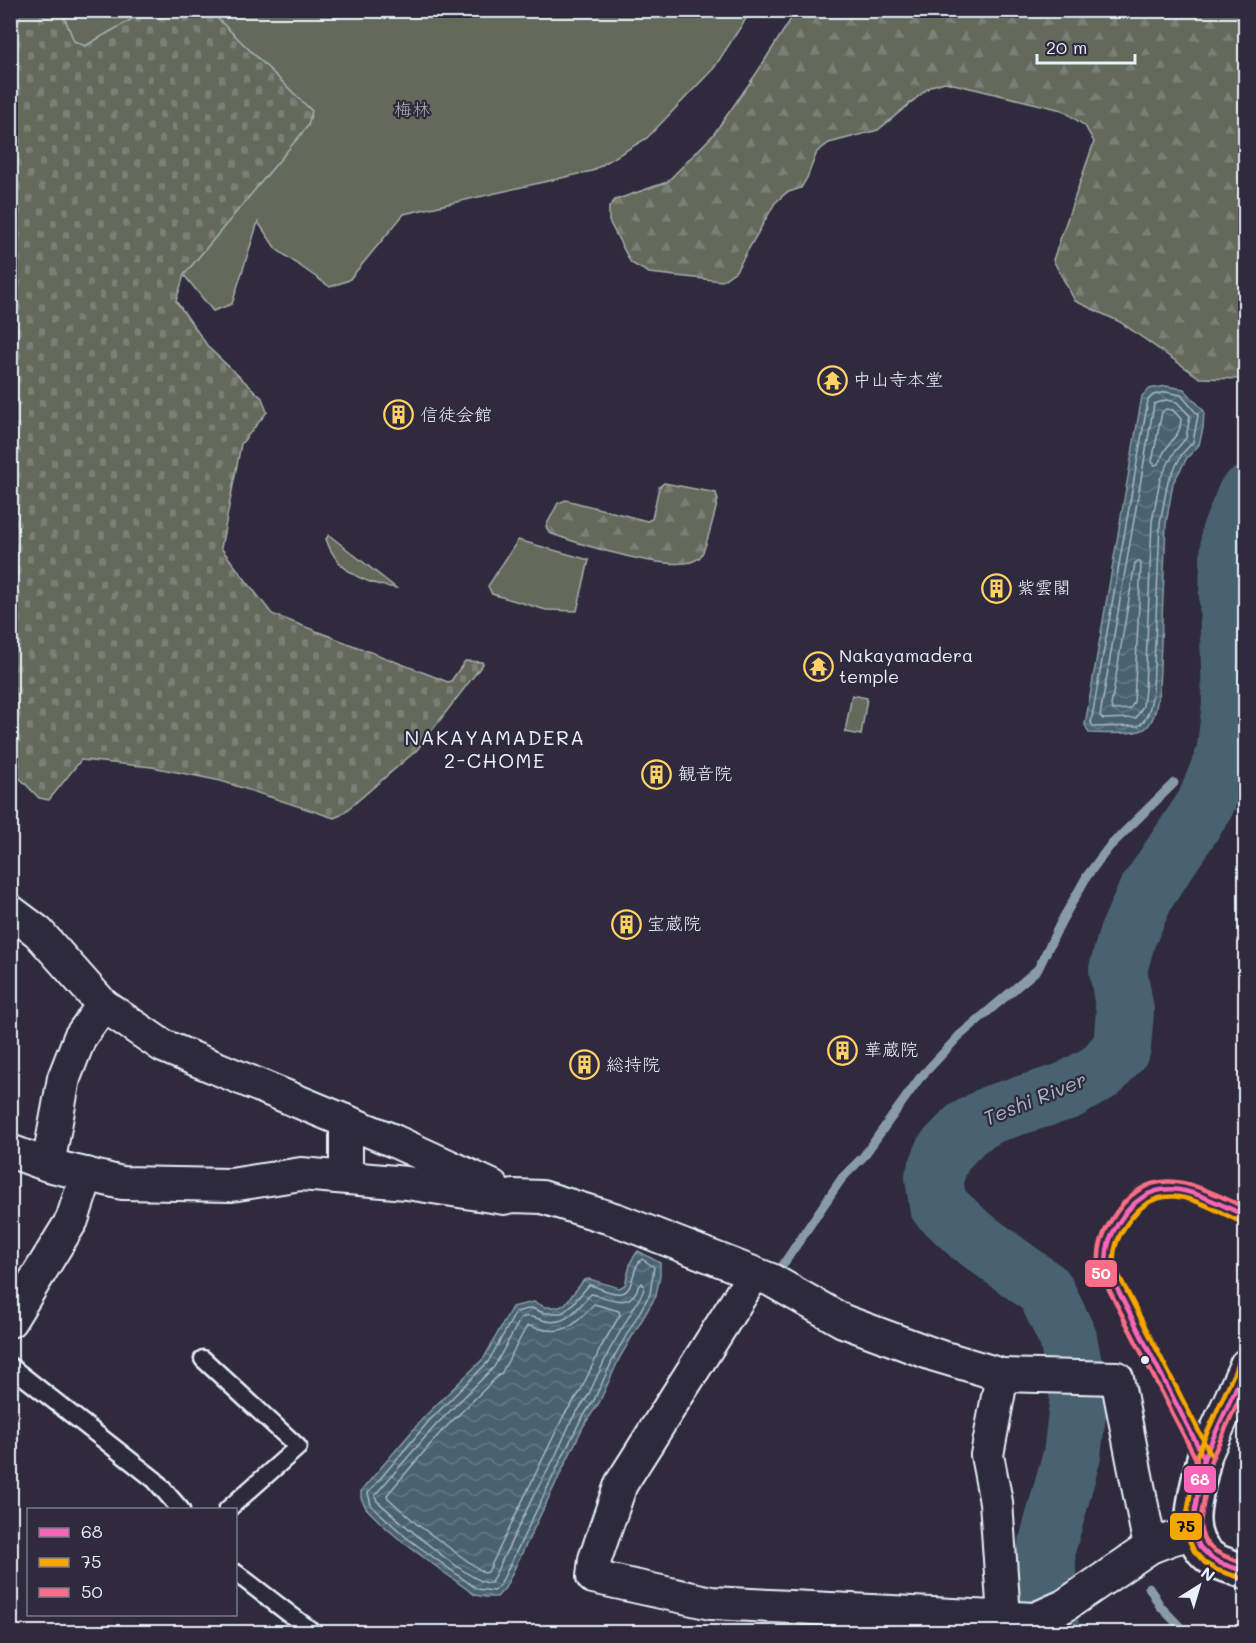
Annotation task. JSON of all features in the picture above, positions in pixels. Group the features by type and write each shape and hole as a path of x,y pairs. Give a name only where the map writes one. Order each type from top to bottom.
{"street":[{"path":"10,911 38,932 103,1005 163,1046 346,1121 513,1196"},
{"path":"48,1165 64,1078 80,1037 103,1005"},
{"path":"346,1121 346,1177"},
{"path":"10,1151 48,1165 122,1183 231,1185 301,1174 408,1184 504,1198 542,1197 617,1220 771,1280 843,1321 935,1355 1002,1375 1117,1378 1150,1547"},
{"path":"10,1321 72,1220 87,1174"},
{"path":"754,1274 621,1484 595,1558 593,1577 711,1603 1035,1619 1064,1606 1150,1547 1193,1533"},
{"path":"1245,1365 1204,1458 1194,1508 1193,1533 1200,1547 1210,1557 1245,1572"},
{"path":"1002,1375 987,1455 996,1502 1004,1617"}],"lane":[{"path":"1204,1458 1108,1271 1105,1254 1112,1233 1129,1204 1150,1190 1165,1188 1189,1192 1245,1215"},
{"path":"203,1359 298,1447 228,1508"},
{"path":"10,1366 155,1480 180,1508"},
{"path":"237,1574 314,1632"}],"green space":[{"path":"10,11 62,11 74,41 85,46 146,11 210,11 312,111 308,126 184,275 176,301 209,348 262,398 267,412 241,444 221,548 272,614 448,682 465,661 482,662 483,664 417,750 341,815 334,818 221,781 152,767 81,760 49,800 39,798 11,769"},
{"path":"62,11 146,11 85,46 74,41"},
{"name":"梅林","path":"210,11 751,11 714,68 647,138 592,171 404,214 349,280 330,287 276,249 258,222 232,304 213,311 184,275 308,126 312,111"},
{"path":"796,11 1245,11 1245,379 1200,378 1120,322 1075,301 1053,260 1094,142 1085,126 1062,110 945,82 931,86 878,130 829,143 817,152 801,188 786,193 775,203 736,271 722,281 649,273 631,263 609,221 609,207 615,200 667,182 713,135 756,74"},
{"path":"664,483 716,493 718,500 705,547 700,557 689,562 651,561 627,556 549,533 546,526 558,503 566,500 647,521 652,519 659,487"},
{"path":"329,535 396,588 373,583 344,568 326,539"},
{"path":"518,540 589,560 577,611 546,610 492,594 488,586"},
{"path":"852,695 867,698 861,735 845,732"}],"water":[{"path":"1166,386 1184,389 1204,411 1199,445 1187,458 1173,483 1166,524 1159,690 1156,710 1150,723 1143,730 1089,733 1085,725 1142,396 1149,389"},
{"path":"638,1251 660,1263 656,1296 620,1357 599,1403 584,1425 505,1588 497,1597 475,1595 385,1527 366,1508 361,1498 361,1491 425,1416 484,1358 512,1307 534,1302 545,1307 560,1307 584,1280 589,1279 619,1288 625,1285 631,1261"}],"waterway":[{"name":"Teshi River","path":"1050,1630 1046,1550 1072,1455 1079,1397 1068,1338 1045,1290 970,1235 938,1205 934,1177 944,1152 966,1129 992,1114 1067,1091 1102,1071 1122,1047 1125,1011 1118,970 1127,937 1146,894 1205,805 1225,755 1231,705 1228,593 1230,534 1246,495"},
{"path":"780,1269 842,1178 863,1157 919,1079 959,1036 1038,969 1087,876 1109,847 1174,783"},
{"path":"1149,1587 1160,1606 1185,1632"}],"transit line":[{"name":"50","path":"1197,1461 1101,1274 1099,1261 1101,1241 1110,1222 1125,1202 1140,1189 1155,1183 1172,1182 1189,1185 1246,1208"},
{"name":"68","path":"1204,1458 1108,1271 1107,1252 1115,1228 1133,1205 1147,1194 1162,1190 1194,1193 1246,1216"},
{"name":"75","path":"1211,1455 1115,1268 1114,1251 1126,1225 1139,1209 1152,1200 1181,1197 1196,1201 1243,1223"},
{"name":"75","path":"1239,1362 1197,1455 1186,1520 1186,1533 1194,1551 1205,1563 1217,1570 1244,1579"},
{"name":"68","path":"1246,1366 1204,1458 1193,1521 1193,1533 1200,1547 1210,1557 1246,1572"},
{"name":"50","path":"1246,1384 1211,1460 1200,1522 1201,1532 1208,1545 1221,1555 1246,1564"}],"place":[{"name":"中山寺本堂","path":"832,380"},
{"name":"信徒会館","path":"399,415"},
{"name":"紫雲閣","path":"996,588"},
{"name":"Nakayamadera temple","path":"818,666"},
{"name":"観音院","path":"657,774"},
{"name":"宝蔵院","path":"626,924"},
{"name":"華蔵院","path":"843,1050"},
{"name":"総持院","path":"585,1065"}],"district":[{"name":"NAKAYAMADERA 2-CHOME","path":"495,750"}]}
